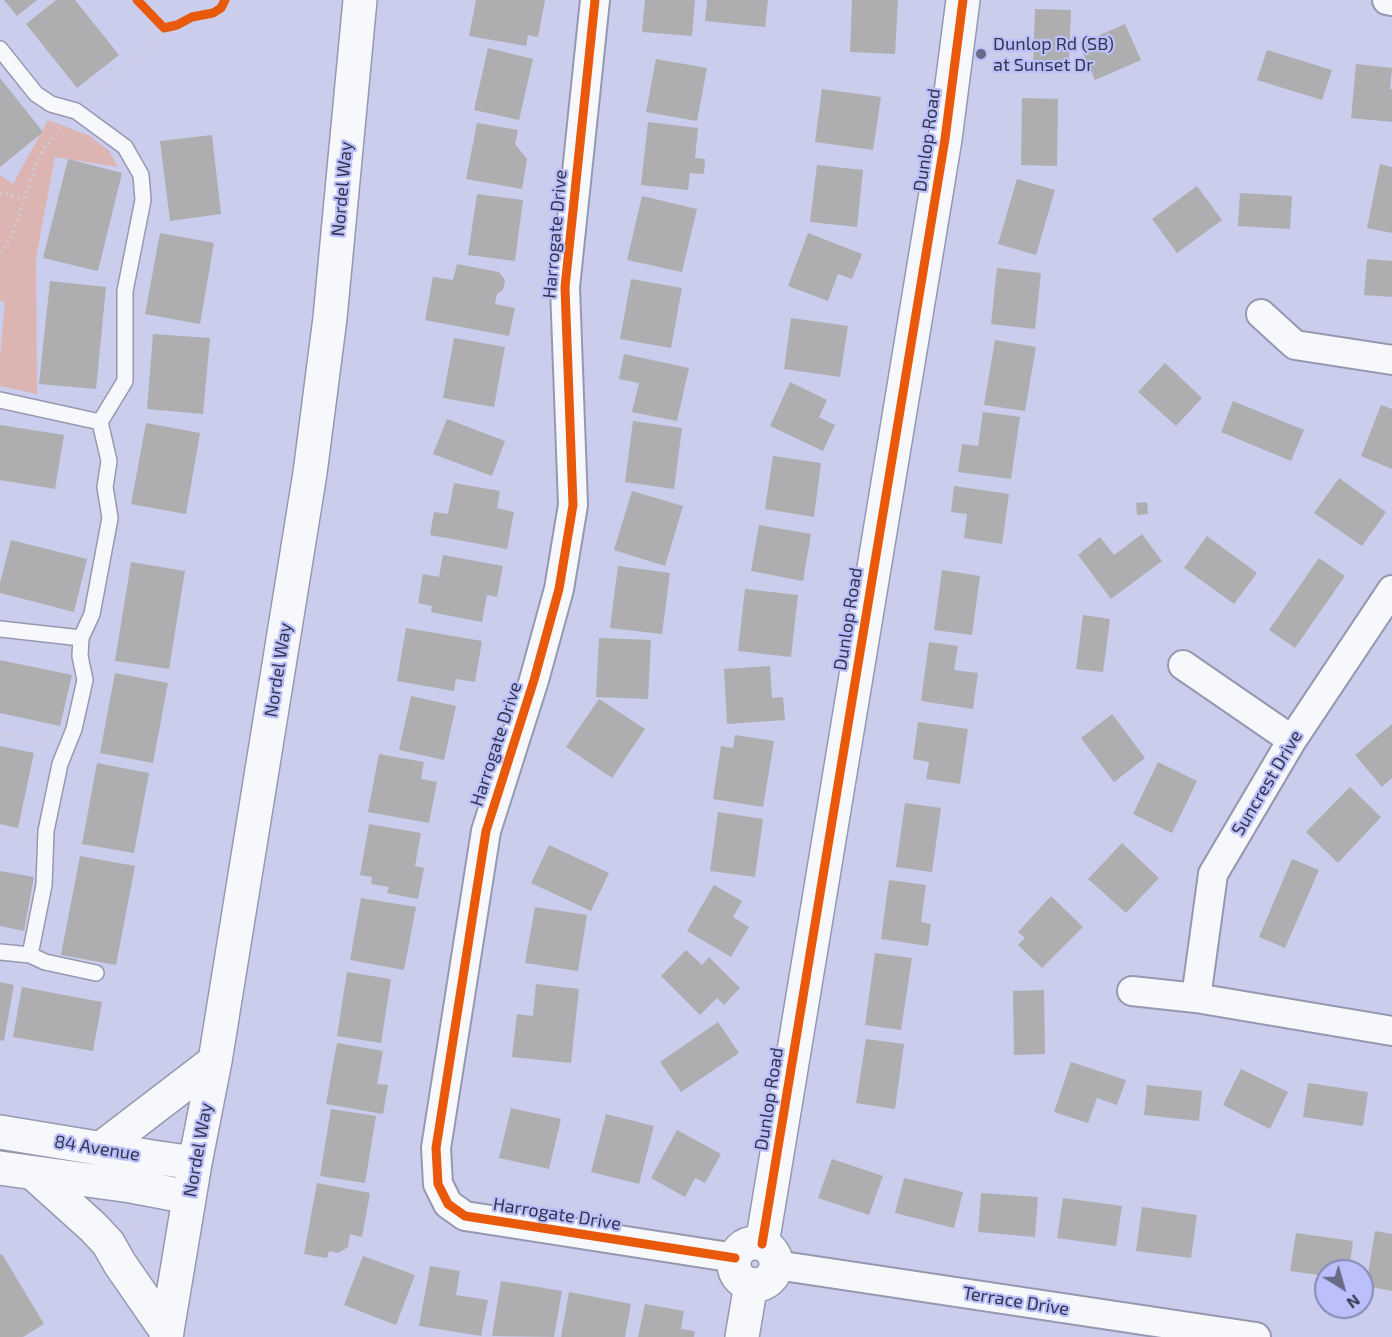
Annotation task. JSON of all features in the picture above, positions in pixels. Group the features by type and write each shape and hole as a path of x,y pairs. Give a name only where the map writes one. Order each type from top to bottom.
{"street":[{"name":"Nordel Way","path":"167,1335 189,1197 215,1061 310,473 330,318 360,0"},
{"name":"Harrogate Drive","path":"595,0 565,287 573,505 559,589 534,680 486,831 436,1148 438,1184 448,1204 465,1216 756,1263"},
{"name":"Dunlop Road","path":"742,1337 945,139 963,0"},
{"path":"1387,0 1392,1"},
{"path":"1261,314 1295,345 1392,360"},
{"name":"Suncrest Drive","path":"1196,998 1213,874 1292,740 1392,591"},
{"path":"1182,665 1292,740"},
{"path":"1132,991 1196,998 1392,1030"},
{"path":"100,1149 215,1061"},
{"name":"84 Avenue","path":"0,1132 195,1163"},
{"name":"84 Avenue","path":"0,1168 131,1186 189,1197"},
{"path":"33,1173 108,1243 167,1335"},
{"name":"Terrace Drive","path":"756,1263 1256,1337"}],"lane":[{"path":"0,49 36,94 51,104 76,111 125,147 141,175 142,200 125,291 125,381 100,422 109,461 105,487 110,518 92,614 81,638 80,656 85,680 74,729 60,764 46,831 44,885 30,955"},
{"path":"0,400 100,422"},
{"path":"0,629 81,638"},
{"path":"0,952 30,955 45,962 96,973"}],"path":[{"path":"157,20 164,28 177,25"},
{"path":"0,193 24,198"},
{"path":"0,734 28,739 46,746"},
{"path":"0,832 32,841"},
{"path":"126,1230 134,1224 136,1218"},
{"path":"134,1224 147,1228"}],"shaded area":[{"path":"48,120 90,136 109,151 118,167 55,157 36,258 37,394 0,386 5,302 0,301 0,175 13,184"}],"building":[{"path":"4,0 37,0 17,16"},
{"path":"56,0 75,0 119,55 77,88 26,24"},
{"path":"476,0 545,0 538,37 528,35 526,46 469,36"},
{"path":"645,0 695,0 692,36 642,32"},
{"path":"707,0 768,0 765,27 705,21"},
{"path":"852,0 898,0 895,54 850,52"},
{"path":"1035,9 1071,10 1069,64 1033,63"},
{"path":"1125,24 1141,60 1095,80 1079,44"},
{"path":"488,48 533,59 519,120 474,110"},
{"path":"1267,50 1332,70 1322,100 1257,80"},
{"path":"656,59 707,68 697,121 646,112"},
{"path":"1356,64 1392,68 1390,89 1392,89 1392,122 1351,118"},
{"path":"0,78 43,132 0,167"},
{"path":"822,89 881,97 873,150 815,142"},
{"path":"1022,98 1058,99 1057,166 1021,165"},
{"path":"648,122 698,128 695,158 705,159 704,174 690,173 688,190 641,185"},
{"path":"477,123 518,130 515,144 527,159 522,189 466,179"},
{"path":"212,135 221,214 170,221 160,141"},
{"path":"68,159 122,173 98,271 43,258"},
{"path":"1380,164 1392,167 1392,233 1367,228"},
{"path":"817,165 863,170 857,227 810,222"},
{"path":"1017,179 1055,190 1036,255 998,244"},
{"path":"1197,186 1222,220 1177,253 1152,219"},
{"path":"1240,193 1292,196 1290,229 1238,226"},
{"path":"477,194 523,200 515,261 468,255"},
{"path":"642,196 697,209 682,272 627,260"},
{"path":"160,233 214,243 200,324 145,314"},
{"path":"808,233 862,254 852,279 838,274 828,301 788,286"},
{"path":"1367,259 1392,261 1392,297 1364,295"},
{"path":"457,264 499,272 505,280 503,290 497,294 495,304 515,308 509,336 425,320 433,277 453,280"},
{"path":"997,268 1041,273 1035,329 991,324"},
{"path":"631,279 682,288 671,348 620,339"},
{"path":"50,281 106,287 96,389 39,384"},
{"path":"791,318 848,326 840,377 784,369"},
{"path":"153,334 210,338 203,414 147,409"},
{"path":"454,338 505,347 494,407 443,398"},
{"path":"995,340 1036,347 1025,411 984,405"},
{"path":"624,354 689,368 677,421 632,412 639,383 619,379"},
{"path":"1165,363 1202,398 1176,426 1138,392"},
{"path":"790,382 827,400 819,417 835,425 823,451 770,426"},
{"path":"1233,401 1304,430 1291,461 1221,432"},
{"path":"1381,405 1392,409 1392,469 1361,456"},
{"path":"983,412 1020,417 1011,479 958,472 962,444 978,446"},
{"path":"447,419 505,441 492,476 433,454"},
{"path":"633,421 682,428 674,489 625,482"},
{"path":"146,423 200,433 186,514 131,504"},
{"path":"0,425 64,435 55,489 0,480"},
{"path":"773,456 821,463 814,517 765,509"},
{"path":"1339,478 1386,512 1362,546 1314,513"},
{"path":"454,483 500,491 497,508 514,512 507,549 430,535 434,512 448,514"},
{"path":"954,486 1009,494 1002,544 964,538 967,514 951,512"},
{"path":"632,491 683,506 665,566 614,550"},
{"path":"1147,502 1148,514 1137,515 1136,503"},
{"path":"759,525 811,534 803,581 751,571"},
{"path":"1142,534 1162,561 1111,599 1078,555 1100,537 1114,555"},
{"path":"1207,536 1257,573 1234,604 1184,568"},
{"path":"11,540 87,559 74,612 0,593 0,583"},
{"path":"443,555 503,566 497,597 487,595 482,622 431,612 432,606 418,603 423,574 439,577"},
{"path":"1319,558 1345,576 1295,648 1269,630"},
{"path":"131,562 185,571 169,669 115,661"},
{"path":"618,566 670,573 662,634 610,628"},
{"path":"942,570 980,576 972,635 934,630"},
{"path":"745,589 798,595 791,657 738,651"},
{"path":"1083,615 1110,619 1103,672 1076,669"},
{"path":"406,628 482,641 475,682 456,679 454,691 397,681"},
{"path":"599,638 651,640 648,699 596,697"},
{"path":"929,642 958,646 954,670 978,673 973,709 921,701"},
{"path":"0,660 72,675 60,726 0,713"},
{"path":"770,666 772,698 783,697 785,720 727,724 724,669"},
{"path":"115,673 168,683 153,763 100,753"},
{"path":"411,696 456,706 444,760 399,750"},
{"path":"599,699 645,729 612,778 566,747"},
{"path":"1112,714 1145,758 1114,782 1081,738"},
{"path":"918,722 968,729 960,784 926,779 929,762 913,759"},
{"path":"1392,724 1392,778 1382,787 1355,755"},
{"path":"735,735 774,741 763,807 713,799 721,746 733,748"},
{"path":"0,746 34,753 18,828 0,824"},
{"path":"379,754 424,762 421,779 437,782 429,823 368,812"},
{"path":"1158,762 1197,781 1172,833 1133,814"},
{"path":"97,763 149,773 134,853 82,844"},
{"path":"1350,787 1381,817 1338,863 1306,832"},
{"path":"905,803 941,808 932,872 896,867"},
{"path":"718,812 763,819 755,877 710,871"},
{"path":"369,824 421,833 415,866 424,868 418,899 387,893 389,887 371,884 372,877 360,875"},
{"path":"1122,843 1159,878 1126,913 1088,879"},
{"path":"549,845 609,873 591,911 531,883"},
{"path":"80,856 135,866 116,965 61,955"},
{"path":"1292,859 1319,870 1285,948 1259,937"},
{"path":"0,871 34,877 24,931 0,926"},
{"path":"889,880 926,885 921,922 931,924 928,946 881,939"},
{"path":"714,885 742,901 733,917 749,927 731,957 687,931"},
{"path":"1051,896 1083,927 1042,968 1018,945 1025,938 1018,932"},
{"path":"361,898 416,907 404,970 350,960"},
{"path":"535,907 587,915 578,971 525,963"},
{"path":"686,950 702,965 709,957 740,988 724,1005 717,998 700,1015 661,976"},
{"path":"875,953 912,958 901,1030 865,1025"},
{"path":"347,972 391,979 381,1043 337,1036"},
{"path":"0,982 14,985 4,1041 0,1040"},
{"path":"536,984 579,989 571,1063 512,1057 517,1014 533,1016"},
{"path":"22,987 102,1002 93,1051 13,1037"},
{"path":"1044,990 1045,1054 1014,1055 1013,991"},
{"path":"718,1022 739,1053 681,1092 660,1062"},
{"path":"866,1039 904,1044 895,1109 856,1103"},
{"path":"337,1043 383,1051 377,1084 388,1085 383,1114 326,1104"},
{"path":"1071,1062 1126,1080 1117,1105 1097,1098 1088,1123 1054,1112"},
{"path":"1241,1069 1288,1092 1270,1129 1223,1105"},
{"path":"1308,1083 1368,1092 1363,1126 1303,1117"},
{"path":"1147,1085 1202,1091 1199,1121 1144,1115"},
{"path":"511,1108 561,1119 549,1169 499,1158"},
{"path":"331,1109 376,1116 365,1183 320,1176"},
{"path":"606,1114 654,1126 639,1184 591,1172"},
{"path":"677,1130 721,1154 705,1183 695,1178 685,1197 651,1178"},
{"path":"832,1159 883,1176 869,1215 818,1198"},
{"path":"904,1178 963,1192 954,1228 895,1213"},
{"path":"317,1183 370,1193 362,1237 350,1234 348,1247 338,1253 329,1251 327,1258 304,1254"},
{"path":"981,1193 1038,1197 1035,1237 978,1232"},
{"path":"1063,1198 1122,1206 1116,1246 1057,1238"},
{"path":"1142,1207 1197,1215 1191,1258 1136,1251"},
{"path":"1375,1231 1392,1234 1392,1291 1374,1288 1374,1259 1370,1259"},
{"path":"1296,1233 1353,1241 1351,1259 1314,1259 1314,1274 1290,1271"},
{"path":"2,1254 44,1324 23,1337 0,1337 0,1255"},
{"path":"363,1256 415,1275 396,1325 344,1305"},
{"path":"430,1266 460,1271 456,1295 488,1300 481,1336 419,1326"},
{"path":"501,1281 562,1291 554,1337 492,1336"},
{"path":"569,1292 631,1304 625,1337 561,1337"},
{"path":"645,1304 684,1311 681,1329 695,1331 694,1337 638,1337"}],"cycle path":[{"path":"137,0 164,28 177,25 192,17 213,13 221,8 225,0"},
{"path":"595,0 565,287 573,505 559,589 534,680 486,831 436,1148 438,1184 448,1204 465,1216 735,1258"},
{"path":"762,1244 945,139 963,0"}],"place":[{"name":"Dunlop Rd (SB) at Sunset Dr","path":"981,54"}]}
